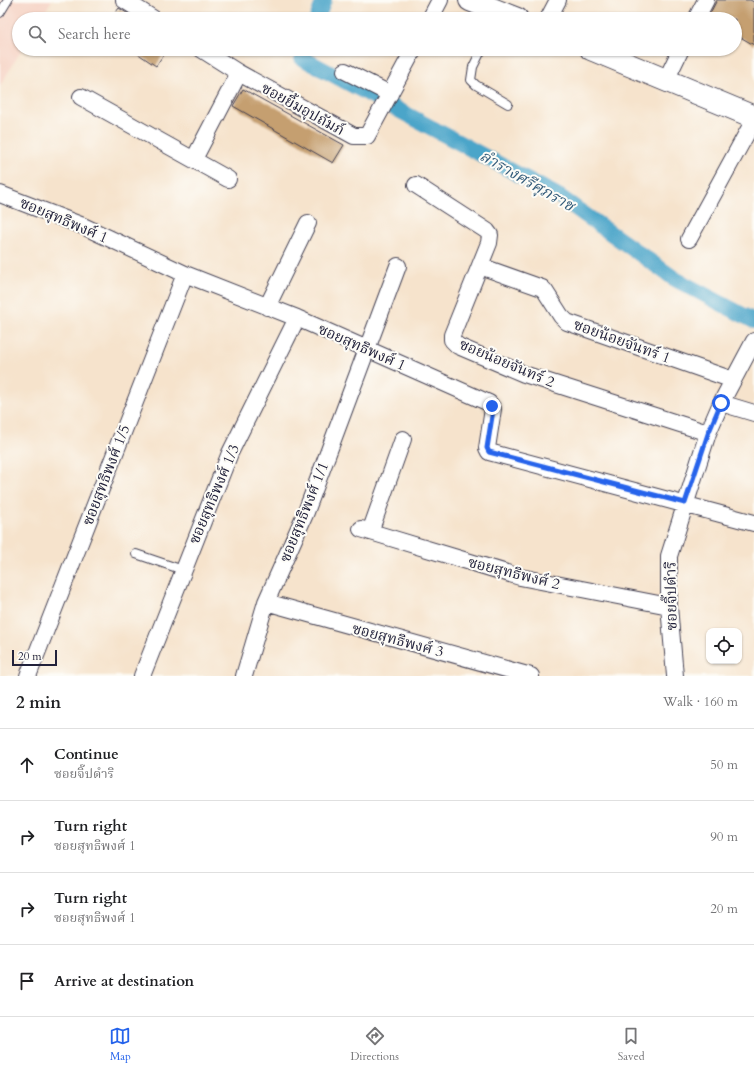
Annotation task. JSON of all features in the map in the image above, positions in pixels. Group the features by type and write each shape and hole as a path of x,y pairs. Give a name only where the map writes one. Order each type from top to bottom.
{"main road":[{"path":"470,0 495,12"},
{"path":"608,56 754,119"}],"street":[{"path":"124,0 143,12"},
{"path":"434,12 440,0"},
{"path":"552,12 558,0"},
{"path":"700,12 706,0"},
{"name":"ซอยยิ้มอุปถัมภ์","path":"212,56 239,73 354,136 367,136 410,56"},
{"path":"666,80 678,56"},
{"path":"345,71 389,96"},
{"path":"194,159 239,73"},
{"path":"81,97 228,179"},
{"path":"689,239 754,119"},
{"name":"ซอยน้อยจันทร์ 2","path":"416,185 487,231 490,235 480,266 452,335 452,340 458,346 524,374 708,434"},
{"name":"ซอยสุทธิพงศ์ 1","path":"0,194 82,226 185,274 297,318 489,403 493,410 487,448 489,452 685,503"},
{"path":"267,307 308,223"},
{"name":"ซอยสุทธิพงศ์ 1/1","path":"244,676 266,602 306,512 398,266"},
{"name":"ซอยน้อยจันทร์ 1","path":"480,266 542,288 561,316 567,322 733,380"},
{"name":"ซอยสุทธิพงศ์ 1/5","path":"28,676 185,274"},
{"name":"ซอยสุทธิพงศ์ 1/3","path":"142,676 230,453 297,318"},
{"name":"ซอยจิ๊ปดำริ","path":"675,676 669,606 669,556 708,434 721,403 754,341"},
{"path":"721,403 754,413"},
{"name":"ซอยสุทธิพงศ์ 2","path":"403,439 366,530 520,577 669,606"},
{"path":"685,503 754,523"},
{"name":"ซอยสุทธิพงศ์ 3","path":"266,602 531,676"}],"lane":[{"path":"0,14 8,0"},
{"path":"478,56 473,67 472,80 476,85 508,104"},
{"path":"136,554 183,570"}],"shaded area":[{"path":"0,0 52,0 44,12 12,12 12,56 18,56 0,86"}],"building":[{"path":"717,0 750,0 754,2 754,45 742,38 742,12 711,12"},
{"path":"119,8 125,12 116,12"},
{"path":"141,56 162,56 156,66"},
{"path":"243,89 344,145 333,163 233,106"}],"waterway":[{"name":"ลำรางศรีศุภราช","path":"320,12 324,0"},
{"name":"ลำรางศรีศุภราช","path":"303,56 302,58 560,197 675,279 754,321"}],"route":[{"path":"492,406 493,410 487,448 489,452 685,503 708,434 721,403"}]}
